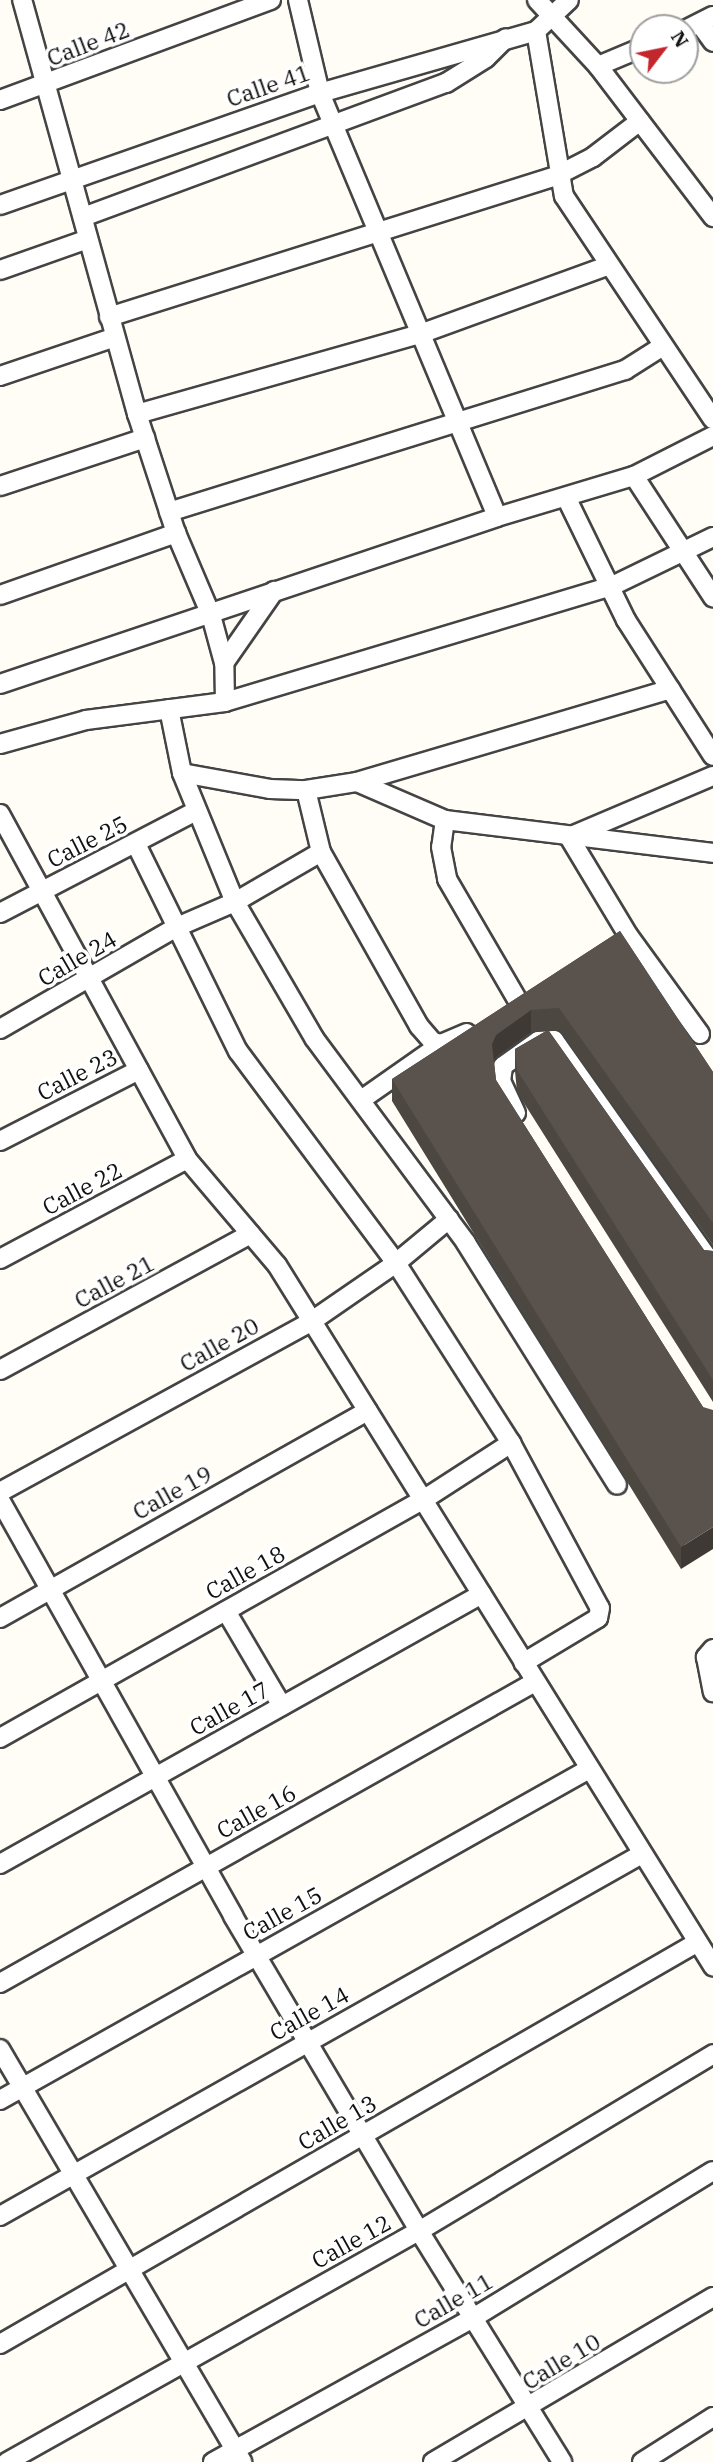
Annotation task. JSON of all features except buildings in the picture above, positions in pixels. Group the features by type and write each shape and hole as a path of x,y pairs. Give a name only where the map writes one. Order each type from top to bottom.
{"street":[{"path":"22,0 49,85 72,180 137,414 176,533 211,615 225,663 225,702"},
{"name":"Calle 42","path":"0,100 49,85 271,0"},
{"path":"298,0 320,93 337,125 497,517"},
{"path":"537,0 598,66 713,216"},
{"path":"569,0 536,31 558,175 564,196 607,266 713,419"},
{"path":"699,23 713,42"},
{"name":"Calle 41","path":"0,205 320,93 536,31"},
{"path":"83,217 446,83 497,50 506,38"},
{"path":"598,66 629,53"},
{"path":"109,317 558,175 593,157 640,121"},
{"path":"0,270 88,239"},
{"path":"137,414 423,333 607,266"},
{"path":"0,376 115,337"},
{"path":"169,512 625,370 663,346"},
{"path":"0,684 497,517 634,475 713,436"},
{"path":"0,486 145,438"},
{"path":"634,475 713,597"},
{"path":"566,497 612,586 626,620 713,757"},
{"path":"0,595 176,533"},
{"path":"0,744 86,720 225,702 612,586 713,537"},
{"path":"225,663 274,592"},
{"path":"182,773 270,789 306,790 357,782 670,689"},
{"path":"169,709 182,773 195,811 235,902 314,1038 449,1219 617,1485"},
{"path":"569,836 713,776"},
{"path":"357,782 445,820 710,856"},
{"path":"306,790 321,852 419,1026 433,1042 441,1044 453,1042 481,1024"},
{"name":"Calle 25","path":"0,914 195,811"},
{"path":"0,814 187,1159 277,1265 713,1966"},
{"path":"445,820 441,847 447,878 524,998 500,1013"},
{"path":"569,836 628,935 700,1034"},
{"path":"136,844 238,1051 396,1263 511,1443 600,1614 523,1663"},
{"name":"Calle 24","path":"0,1030 91,981 177,927 235,902 321,852"},
{"path":"606,948 628,935"},
{"path":"528,1131 506,1096 503,1066 538,1041 554,1040 708,1245 713,1265"},
{"path":"361,1100 441,1044"},
{"name":"Calle 23","path":"0,1141 139,1070"},
{"name":"Calle 22","path":"0,1259 187,1159"},
{"name":"Calle 20","path":"0,1492 312,1321 396,1263 449,1219"},
{"name":"Calle 21","path":"0,1370 251,1234"},
{"name":"Calle 19","path":"0,1618 368,1411"},
{"name":"Calle 18","path":"0,1738 424,1500 511,1443"},
{"path":"0,1500 307,2042 419,2231 562,2462"},
{"name":"Calle 17","path":"0,1864 482,1594"},
{"path":"226,1611 282,1706"},
{"path":"713,1649 706,1657 713,1692"},
{"name":"Calle 16","path":"0,1983 535,1682"},
{"name":"Calle 15","path":"0,2100 589,1769"},
{"name":"Calle 14","path":"0,2216 642,1854"},
{"name":"Calle 13","path":"0,2344 698,1942"},
{"path":"0,2049 239,2456"},
{"name":"Calle 12","path":"7,2462 419,2231 713,2054"},
{"name":"Calle 11","path":"213,2462 239,2456 473,2318 713,2171"},
{"name":"Calle 10","path":"433,2462 529,2409 713,2297"},
{"path":"642,2462 713,2417"}]}
